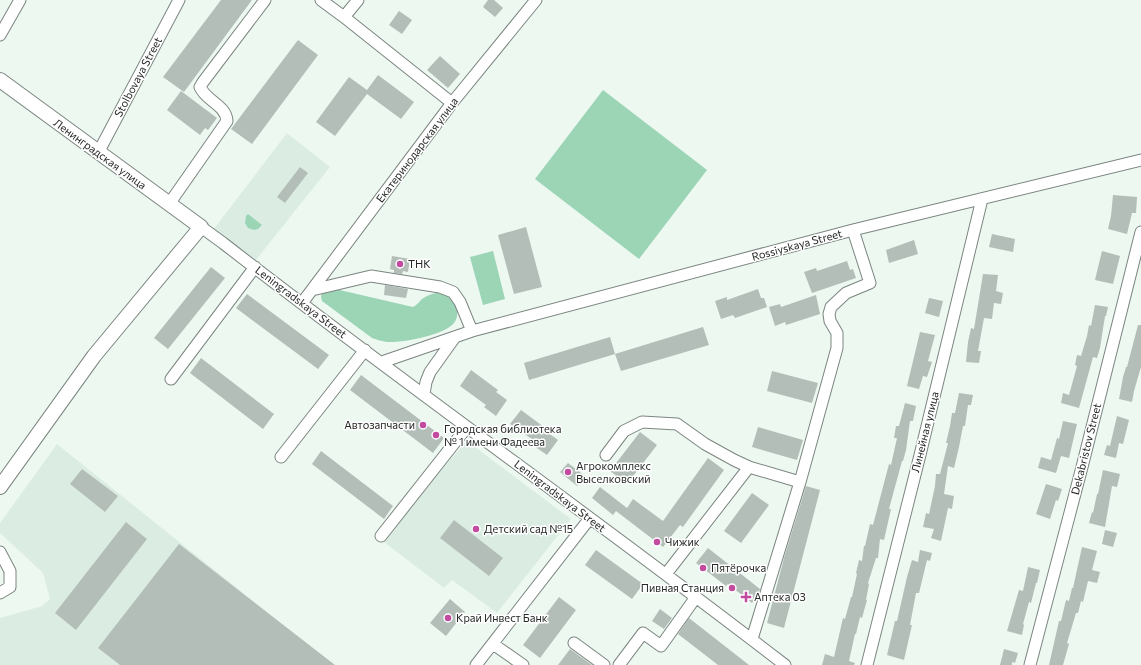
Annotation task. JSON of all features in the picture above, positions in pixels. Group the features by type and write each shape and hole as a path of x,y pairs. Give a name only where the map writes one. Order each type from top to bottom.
{"main road":[{"name":"Ленинградская улица","path":"0,80 200,227"},
{"path":"0,487 94,356 200,227"}],"street":[{"path":"0,35 20,0"},
{"name":"Stolbovaya Street","path":"98,153 179,0"},
{"path":"168,204 227,121 227,116 202,92 200,87 265,0"},
{"path":"321,0 452,103"},
{"path":"344,17 358,0"},
{"name":"Екатеринодарская улица","path":"302,303 452,103 536,0"},
{"name":"Rossiyskaya Street","path":"382,362 472,331 853,230 1141,160"},
{"name":"Линейная улица","path":"867,665 982,199"},
{"name":"Leningradskaya Street","path":"200,227 666,574 785,665"},
{"path":"752,639 800,482 837,348 836,333 830,321 829,314 831,307 846,293 870,283 853,230"},
{"name":"Dekabristov Street","path":"1030,665 1080,475 1141,232"},
{"path":"171,379 255,267"},
{"path":"312,290 371,276 440,287 453,292 460,302 472,331"},
{"path":"424,394 426,382 430,372 455,337"},
{"path":"281,457 365,350"},
{"path":"606,455 624,431 642,422 677,424 705,444 734,460 749,467 800,482"},
{"path":"381,536 467,427"},
{"path":"666,574 749,467"},
{"path":"476,665 590,518"},
{"path":"0,552 10,571 10,587 0,593"},
{"path":"619,665 643,633 660,646 696,597"},
{"path":"574,642 604,665"},
{"path":"492,644 523,665"}],"shaded area":[{"path":"287,133 330,167 252,265 210,234"},
{"name":"Детский сад №15","path":"467,441 571,519 497,613 452,580 444,588 380,539"},
{"path":"57,444 333,665 0,665 0,618 42,606 50,599 43,573 0,533 0,523"}],"green space":[{"path":"603,90 707,170 639,259 535,179"},
{"path":"248,214 262,225 258,229 254,230 248,228 245,223 246,216"},
{"path":"493,251 505,299 483,305 470,257"},
{"path":"331,288 413,307 427,296 436,293 449,294 457,305 457,315 454,323 433,335 403,341 387,342 372,338 322,301 322,291"}],"building":[{"path":"221,0 252,0 184,92 163,77"},
{"path":"488,0 494,0 503,8 495,17 483,7"},
{"path":"399,11 412,20 402,34 389,25"},
{"path":"298,40 318,55 252,144 231,129"},
{"path":"440,56 460,74 448,88 427,70"},
{"path":"378,75 414,102 401,119 367,94 335,136 316,122 349,77 367,90"},
{"path":"181,91 217,118 208,130 205,128 200,135 167,110"},
{"path":"300,167 308,173 285,203 277,197"},
{"path":"1113,195 1137,197 1136,213 1132,213 1127,234 1108,229"},
{"path":"526,227 542,287 514,294 498,235"},
{"path":"992,234 1015,239 1013,252 989,247"},
{"path":"914,240 918,254 889,263 886,250"},
{"path":"1102,251 1120,256 1113,284 1095,280"},
{"name":"ТНК","path":"392,256 410,259 408,272 403,271 402,274 394,273 394,270 390,269"},
{"path":"847,261 850,270 853,269 856,278 812,293 804,272 816,268 817,271"},
{"path":"211,267 225,278 168,349 154,338"},
{"path":"983,274 998,275 996,291 1003,293 1001,304 994,303 992,319 984,318 978,351 981,351 979,363 966,362 968,342 971,328 974,329"},
{"path":"385,285 408,289 406,298 384,295"},
{"path":"758,289 761,298 764,298 767,307 735,318 733,315 721,319 715,301 727,297 727,300"},
{"path":"247,294 329,355 318,369 236,308"},
{"path":"816,295 820,314 786,325 785,322 775,326 769,307 780,304 781,307"},
{"path":"929,298 943,301 939,317 925,313"},
{"path":"1095,305 1108,307 1105,316 1100,348 1097,358 1093,357 1079,408 1061,403 1063,393 1069,395 1077,366 1075,365 1077,355 1081,356 1089,325 1091,326"},
{"path":"1138,325 1141,325 1141,367 1132,402 1119,399 1123,377"},
{"path":"703,327 709,345 621,371 615,354"},
{"path":"920,332 935,335 928,361 932,362 927,377 923,376 919,389 907,386"},
{"path":"610,337 615,354 529,380 524,363"},
{"path":"201,358 274,414 263,429 190,373"},
{"path":"471,370 498,390 496,392 507,400 496,416 484,407 486,405 460,386"},
{"path":"772,371 818,383 812,403 767,391"},
{"path":"361,375 444,438 433,453 350,390"},
{"path":"959,393 973,395 971,405 968,405 965,426 963,426 954,468 948,466 944,494 954,496 952,509 948,508 941,541 931,538 934,529 923,527 926,513 929,514 936,474 940,474 948,443 946,443 952,413 955,413"},
{"path":"905,403 916,406 913,421 910,421 906,450 889,509 891,509 884,540 880,539 878,558 876,558 868,583 867,600 862,618 860,617 855,634 849,661 855,663 854,665 822,665 825,654 834,657 843,618 845,619 852,597 859,560 862,561 864,546 870,524 873,525 889,464 891,465 897,438 894,438 896,426 899,426"},
{"path":"521,410 548,430 547,432 558,440 547,455 534,446 536,442 510,424"},
{"path":"1117,416 1129,420 1123,444 1119,443 1116,458 1104,455 1107,445 1110,446"},
{"path":"1063,421 1077,424 1069,458 1061,456 1056,473 1038,468 1041,457 1051,460 1057,438 1059,439"},
{"path":"758,427 803,440 797,460 752,447"},
{"path":"640,432 657,445 627,484 610,471"},
{"path":"321,451 393,506 384,519 312,464"},
{"path":"708,458 724,470 683,527 680,525 663,547 616,511 613,515 592,498 600,487 627,508 633,499 663,521"},
{"path":"568,463 585,476 577,486 560,472"},
{"path":"82,469 118,496 105,512 70,484"},
{"path":"1103,470 1120,474 1117,487 1112,486 1105,527 1089,523 1092,512 1093,513"},
{"path":"1046,484 1062,489 1058,501 1056,500 1050,519 1036,514"},
{"path":"806,486 820,490 784,628 767,623 784,558"},
{"path":"752,493 769,505 741,543 724,531"},
{"path":"454,520 503,558 489,576 440,538"},
{"path":"126,522 147,539 76,630 55,613"},
{"path":"1105,530 1117,533 1113,547 1102,544"},
{"path":"179,544 335,665 120,665 98,648"},
{"path":"1082,547 1097,551 1092,570 1100,572 1097,583 1088,581 1083,602 1081,601 1078,613 1076,613 1067,643 1069,644 1063,665 1049,665 1059,621 1061,621 1066,600 1069,601 1073,588"},
{"path":"708,548 760,589 758,595 752,603 728,584 726,586 696,563"},
{"path":"596,550 643,584 632,599 585,565"},
{"path":"920,550 932,553 930,561 927,560 919,593 916,593 910,625 912,625 904,660 887,655 912,560 918,562"},
{"path":"1028,567 1040,570 1031,603 1029,602 1023,624 1022,635 1007,631 1019,590 1023,591"},
{"path":"559,597 576,610 540,658 523,645"},
{"name":"Край Инвест Банк","path":"450,599 465,612 446,636 430,623"},
{"path":"660,609 672,618 664,629 652,621"},
{"path":"689,618 749,665 718,665 678,634"},
{"path":"570,649 592,665 558,665"},
{"path":"1004,649 1018,653 1015,663 1012,662 1012,665 1000,665"}],"place":[{"name":"ТНК","path":"400,264"},
{"name":"Автозапчасти","path":"423,425"},
{"name":"Городская библиотека № 1 имени Фадеева","path":"436,435"},
{"name":"Агрокомплекс Выселковский","path":"568,472"},
{"name":"Детский сад №15","path":"476,529"},
{"name":"Чижик","path":"657,542"},
{"name":"Пятёрочка","path":"703,568"},
{"name":"Пивная Станция","path":"732,588"},
{"name":"Аптека 03","path":"746,597"},
{"name":"Край Инвест Банк","path":"448,618"}]}
